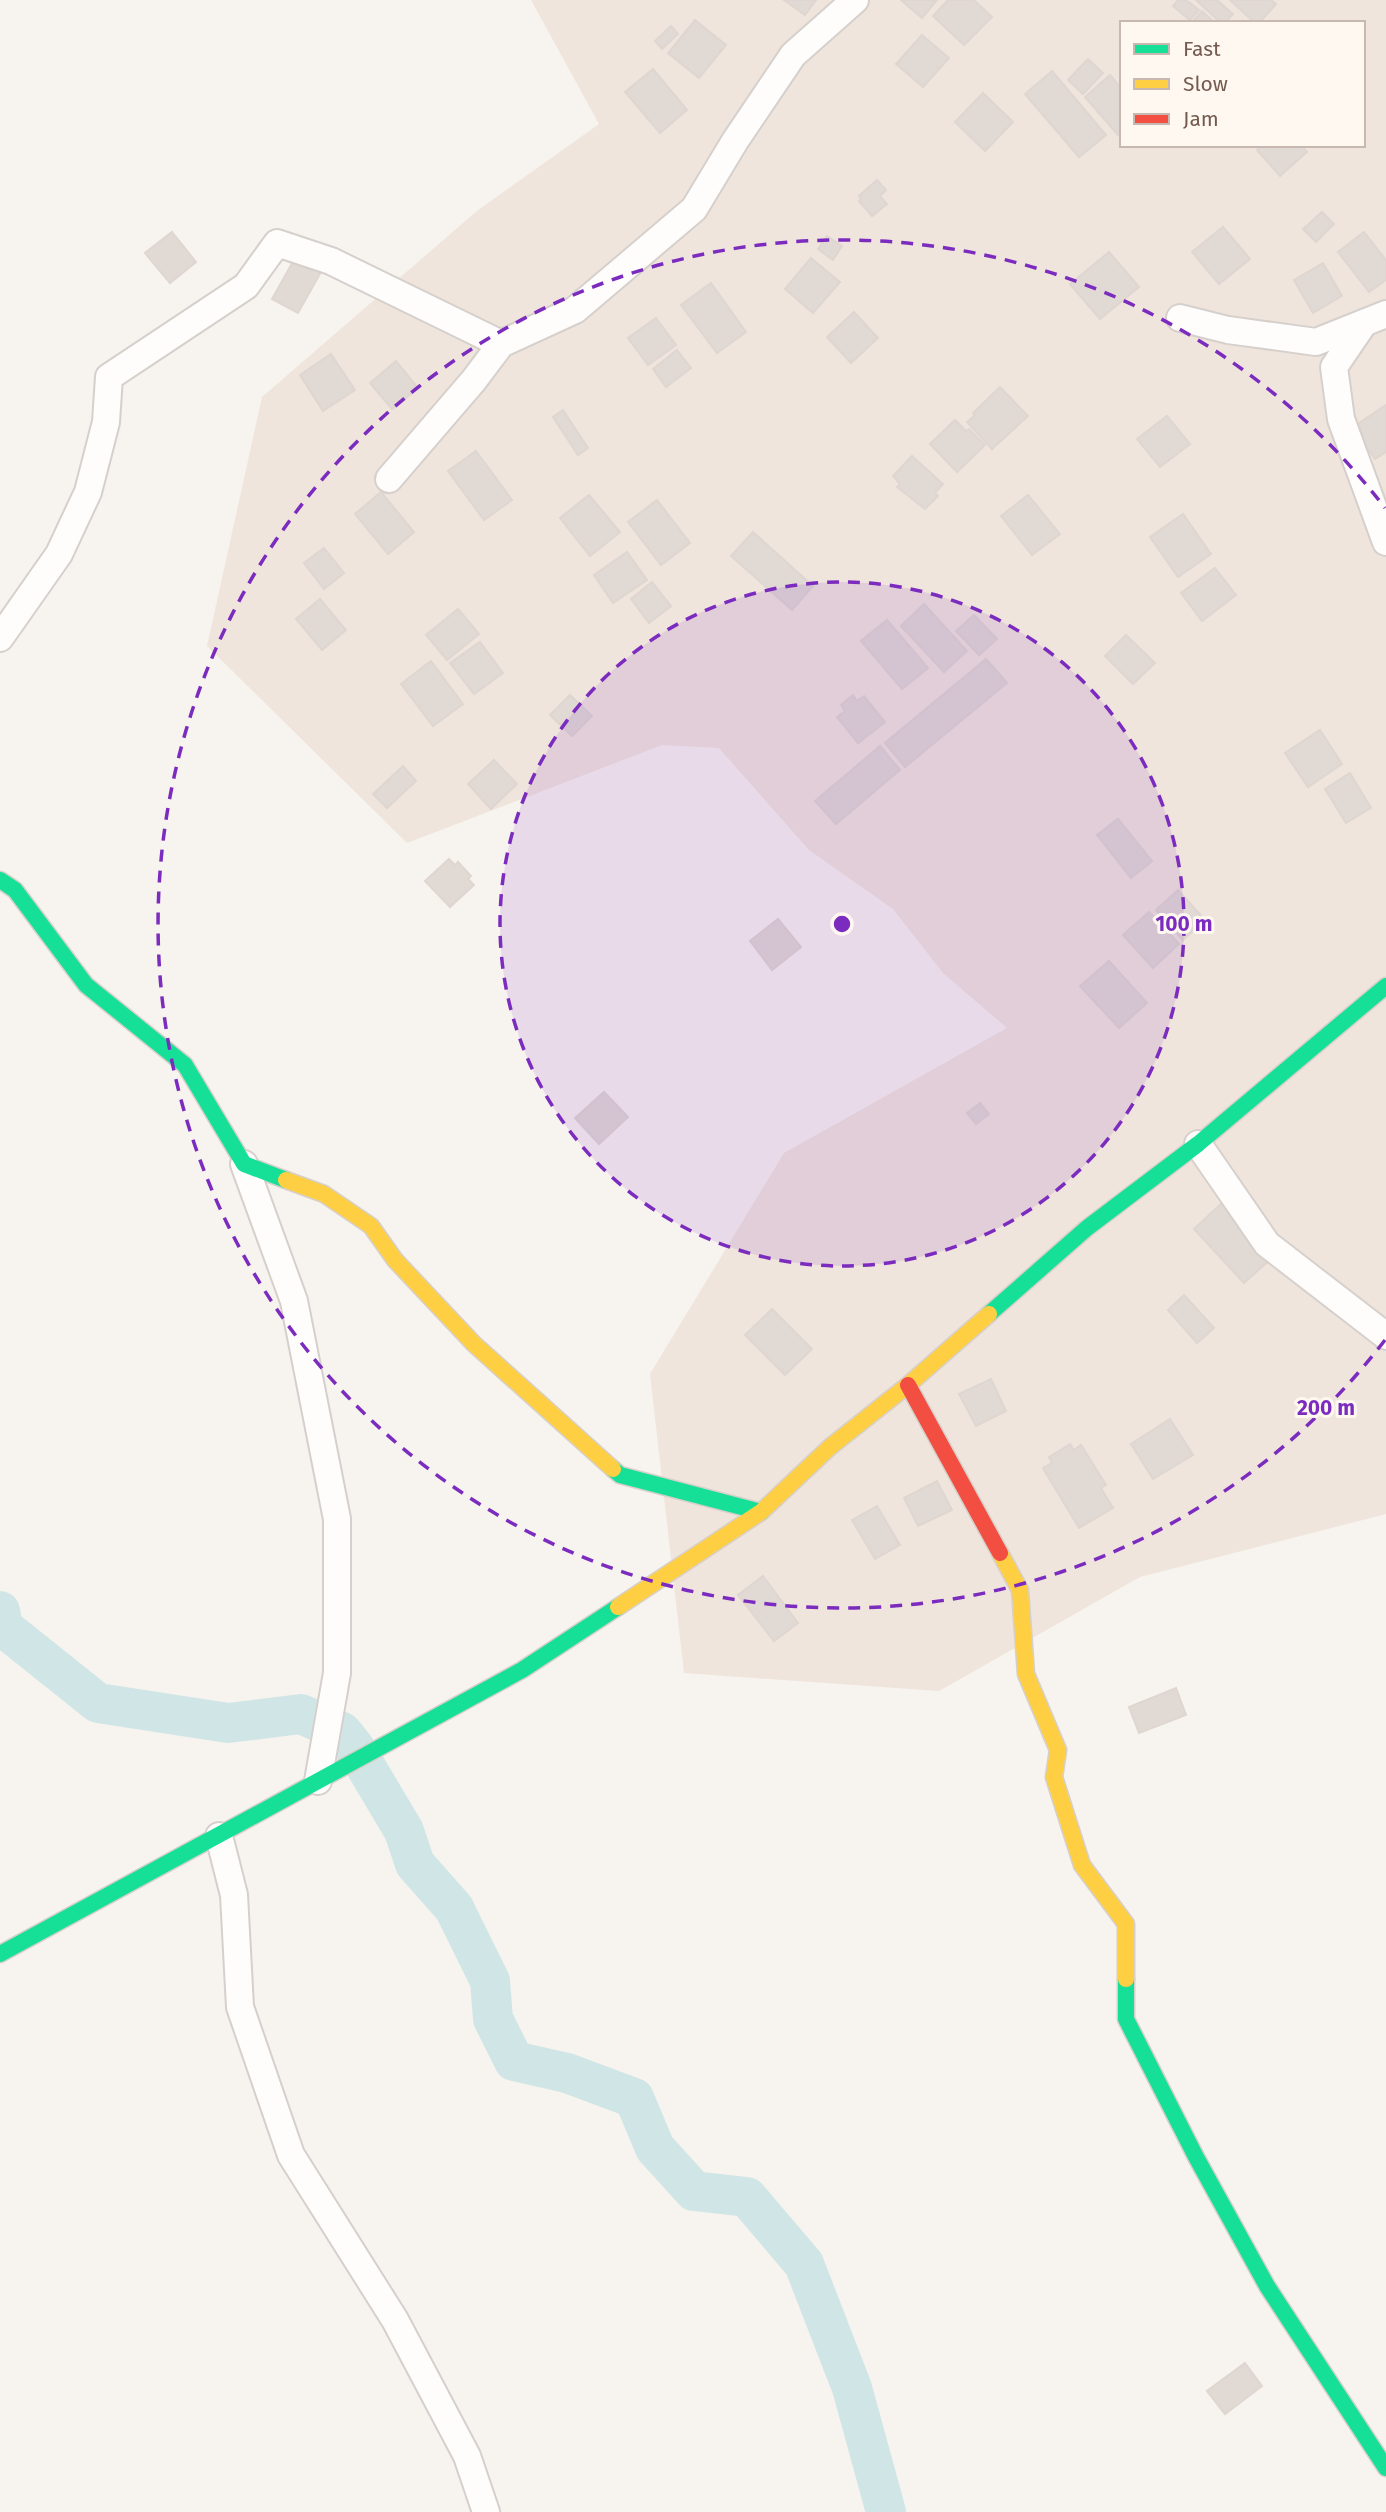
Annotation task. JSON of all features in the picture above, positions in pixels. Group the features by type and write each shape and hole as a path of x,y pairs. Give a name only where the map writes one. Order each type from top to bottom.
{"street":[{"path":"389,479 474,380 500,344 575,310 694,209 735,141 793,55 855,0"},
{"path":"0,638 60,554 88,492 106,422 109,377 246,286 276,243 331,261 500,344"},
{"path":"1180,318 1228,330 1316,342 1375,319"},
{"path":"1375,319 1334,367 1341,419 1386,542"},
{"path":"0,880 15,890 86,985 185,1065 244,1164 294,1301 337,1518 337,1673 318,1781"},
{"path":"0,1954 522,1670 761,1512 830,1447 908,1385 1087,1228 1198,1144 1386,986"},
{"path":"1198,1144 1267,1244 1386,1336"},
{"path":"244,1164 324,1194 371,1226 395,1260 474,1345 620,1475 761,1512"},
{"path":"908,1385 1020,1590 1026,1674 1058,1751 1054,1777 1082,1865 1126,1924 1126,2019 1196,2157 1267,2286 1386,2468"},
{"path":"219,1836 234,1895 240,2007 291,2155 395,2320 467,2456 486,2512"}],"shaded area":[{"path":"531,0 1386,0 1386,1514 1140,1577 939,1691 684,1673 650,1374 784,1153 1007,1028 943,973 893,909 809,850 719,748 662,745 407,843 207,646 262,397 478,210 599,124"}],"building":[{"path":"784,0 816,0 805,15"},
{"path":"901,0 937,0 922,18"},
{"path":"948,0 974,0 992,17 964,45 933,16"},
{"path":"1178,0 1186,0 1199,10 1190,20 1173,6"},
{"path":"1196,0 1217,0 1233,14 1227,21 1219,21"},
{"path":"1230,0 1271,0 1276,4 1261,21 1253,21"},
{"path":"1202,11 1213,21 1193,21"},
{"path":"695,20 726,45 699,78 668,53"},
{"path":"671,26 678,34 662,49 655,41"},
{"path":"922,35 949,58 923,87 896,64"},
{"path":"1088,59 1103,73 1083,94 1068,80"},
{"path":"653,69 687,110 660,133 625,92"},
{"path":"1052,71 1106,135 1079,157 1025,94"},
{"path":"1110,75 1120,87 1120,134 1118,135 1085,97"},
{"path":"983,93 1013,122 985,151 955,122"},
{"path":"1260,147 1303,147 1307,152 1280,176 1257,150"},
{"path":"877,180 886,190 880,196 887,204 872,216 859,201 859,196"},
{"path":"1322,212 1334,224 1316,242 1303,229"},
{"path":"1223,227 1250,259 1219,284 1192,252"},
{"path":"172,232 196,262 170,283 145,253"},
{"path":"1364,232 1386,260 1386,280 1369,292 1338,252"},
{"path":"827,236 842,246 833,260 818,249"},
{"path":"1109,252 1139,287 1100,319 1070,284"},
{"path":"295,258 321,272 298,313 272,299"},
{"path":"811,258 840,282 813,313 785,289"},
{"path":"1323,263 1342,296 1313,313 1294,280"},
{"path":"711,283 746,332 717,353 681,305"},
{"path":"854,312 878,338 851,363 827,337"},
{"path":"656,318 676,345 648,365 628,338"},
{"path":"677,350 691,368 666,387 653,369"},
{"path":"331,354 355,390 323,411 300,375"},
{"path":"396,361 418,388 392,409 370,383"},
{"path":"1000,387 1028,416 992,449 967,422"},
{"path":"1386,405 1386,452 1375,459 1353,427"},
{"path":"563,410 588,448 578,455 553,417"},
{"path":"1167,416 1190,444 1160,467 1137,439"},
{"path":"955,420 985,445 957,472 930,444"},
{"path":"476,451 512,500 484,520 448,471"},
{"path":"912,456 943,484 935,493 938,496 925,509 897,487 900,484 893,476"},
{"path":"381,492 414,532 388,554 355,514"},
{"path":"589,495 620,532 590,556 560,518"},
{"path":"1028,495 1060,534 1032,555 1001,516"},
{"path":"657,500 690,543 661,565 628,522"},
{"path":"1183,514 1211,554 1178,577 1150,537"},
{"path":"753,532 813,586 792,610 731,556"},
{"path":"324,548 344,573 324,589 304,563"},
{"path":"627,552 647,580 613,603 594,575"},
{"path":"1215,568 1236,595 1202,621 1181,593"},
{"path":"652,582 671,606 649,623 631,599"},
{"path":"320,599 346,630 322,650 296,619"},
{"path":"924,604 967,651 944,672 901,626"},
{"path":"458,609 479,634 447,660 426,635"},
{"path":"974,615 997,639 979,655 956,631"},
{"path":"887,620 928,668 902,689 861,641"},
{"path":"1126,635 1155,663 1133,684 1105,656"},
{"path":"480,642 503,673 474,694 450,663"},
{"path":"986,659 1007,683 905,767 885,743"},
{"path":"431,661 463,704 433,726 401,684"},
{"path":"570,695 592,716 572,736 550,715"},
{"path":"853,695 857,701 864,696 885,722 858,743 837,717 845,711 841,705"},
{"path":"1320,730 1342,764 1308,787 1285,753"},
{"path":"880,746 900,770 836,824 815,801"},
{"path":"494,760 517,784 491,809 468,784"},
{"path":"403,766 416,781 387,808 373,794"},
{"path":"1350,773 1371,808 1346,823 1325,789"},
{"path":"1118,819 1152,861 1131,878 1097,835"},
{"path":"449,859 455,865 458,862 471,876 468,879 474,885 450,907 425,881"},
{"path":"1178,890 1205,920 1183,940 1156,910"},
{"path":"1149,912 1179,944 1153,968 1123,935"},
{"path":"778,919 801,947 772,970 750,941"},
{"path":"1109,961 1147,1003 1119,1028 1080,986"},
{"path":"604,1092 628,1117 599,1144 575,1118"},
{"path":"980,1103 989,1114 976,1124 967,1113"},
{"path":"1223,1202 1274,1256 1244,1283 1194,1229"},
{"path":"1184,1295 1214,1328 1197,1343 1168,1310"},
{"path":"772,1309 812,1349 785,1375 745,1335"},
{"path":"991,1379 1006,1411 976,1426 959,1394"},
{"path":"1170,1419 1193,1455 1153,1479 1131,1444"},
{"path":"1070,1444 1074,1450 1081,1445 1106,1485 1101,1488 1113,1508 1079,1528 1043,1468 1052,1463 1049,1457"},
{"path":"937,1481 952,1510 918,1526 904,1498"},
{"path":"877,1506 900,1545 875,1559 852,1520"},
{"path":"763,1576 798,1623 774,1641 738,1595"},
{"path":"1176,1688 1186,1715 1139,1733 1129,1707"},
{"path":"1245,2363 1262,2386 1225,2414 1207,2391"}],"waterway":[{"path":"0,1611 3,1627 98,1703 228,1723 301,1714 342,1732 355,1748"},
{"path":"366,1767 404,1831 415,1864 454,1908 490,1981 493,2019 514,2061 567,2073 634,2098 655,2148 694,2191 747,2197 804,2264 852,2388 886,2512"}],"traffic: fast":[{"path":"0,880 15,890 86,985 185,1065 244,1164 286,1180"},
{"path":"989,1314 1087,1228 1198,1144 1386,986"},
{"path":"613,1469 620,1475 761,1512"},
{"path":"0,1954 522,1670 618,1607"},
{"path":"1126,1979 1126,2019 1196,2157 1267,2286 1386,2468"}],"traffic: slow":[{"path":"286,1180 324,1194 371,1226 395,1260 474,1344 613,1469"},
{"path":"618,1607 761,1512 830,1447 908,1385 989,1314"},
{"path":"1000,1553 1020,1590 1026,1674 1058,1750 1054,1777 1082,1865 1126,1924 1126,1979"}],"traffic: jam":[{"path":"908,1385 1000,1553"}]}
